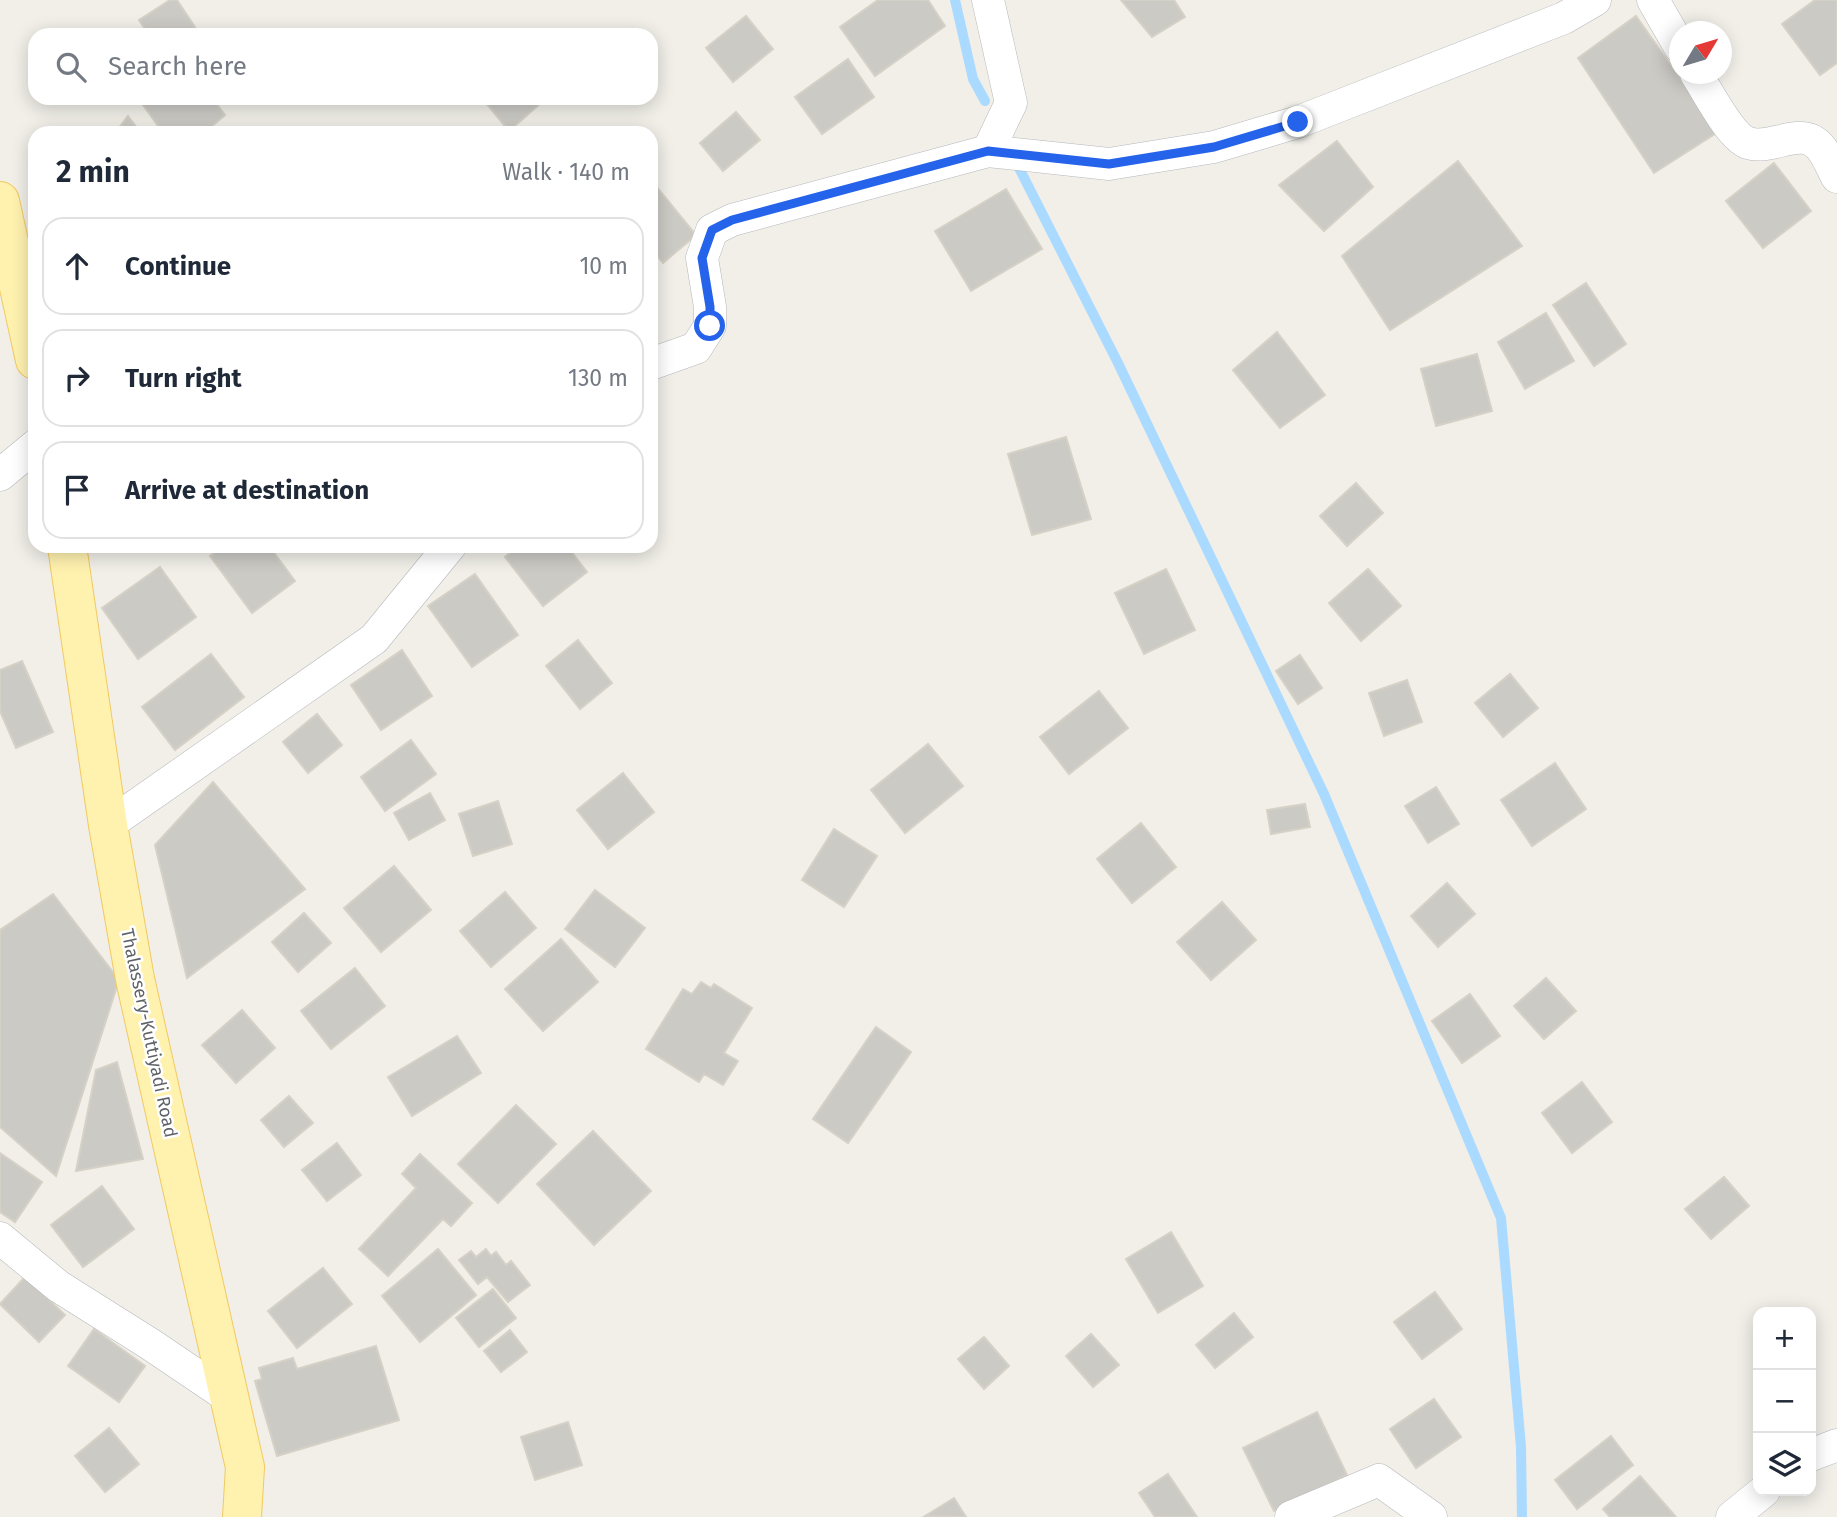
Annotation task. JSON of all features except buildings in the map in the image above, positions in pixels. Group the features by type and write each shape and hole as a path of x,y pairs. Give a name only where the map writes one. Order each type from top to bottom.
{"main road":[{"path":"0,201 28,328"},
{"name":"Thalassery-Kuttiyadi Road","path":"68,553 108,825 135,979 245,1468 242,1517"}],"street":[{"path":"988,0 1011,103 988,151"},
{"path":"658,362 696,348 710,326 710,307 702,258 712,230 732,220 988,151 1109,164 1214,147 1298,122 1447,65 1564,18 1595,0"},
{"path":"1653,0 1669,29"},
{"path":"1702,84 1731,128 1746,143 1762,145 1799,136 1820,146 1837,177"},
{"path":"0,475 28,452"},
{"path":"108,825 374,639 444,553"},
{"path":"0,1238 58,1286 230,1398"},
{"path":"1816,1453 1837,1445"},
{"path":"1291,1517 1379,1480 1431,1517"},
{"path":"1732,1517 1758,1496"}],"waterway":[{"path":"955,0 973,79 985,101"},
{"path":"1015,160 1118,363 1324,794 1501,1218 1521,1447 1522,1517"}],"route":[{"path":"710,326 710,307 702,258 712,230 732,220 988,151 1109,164 1214,147 1298,122"}]}
